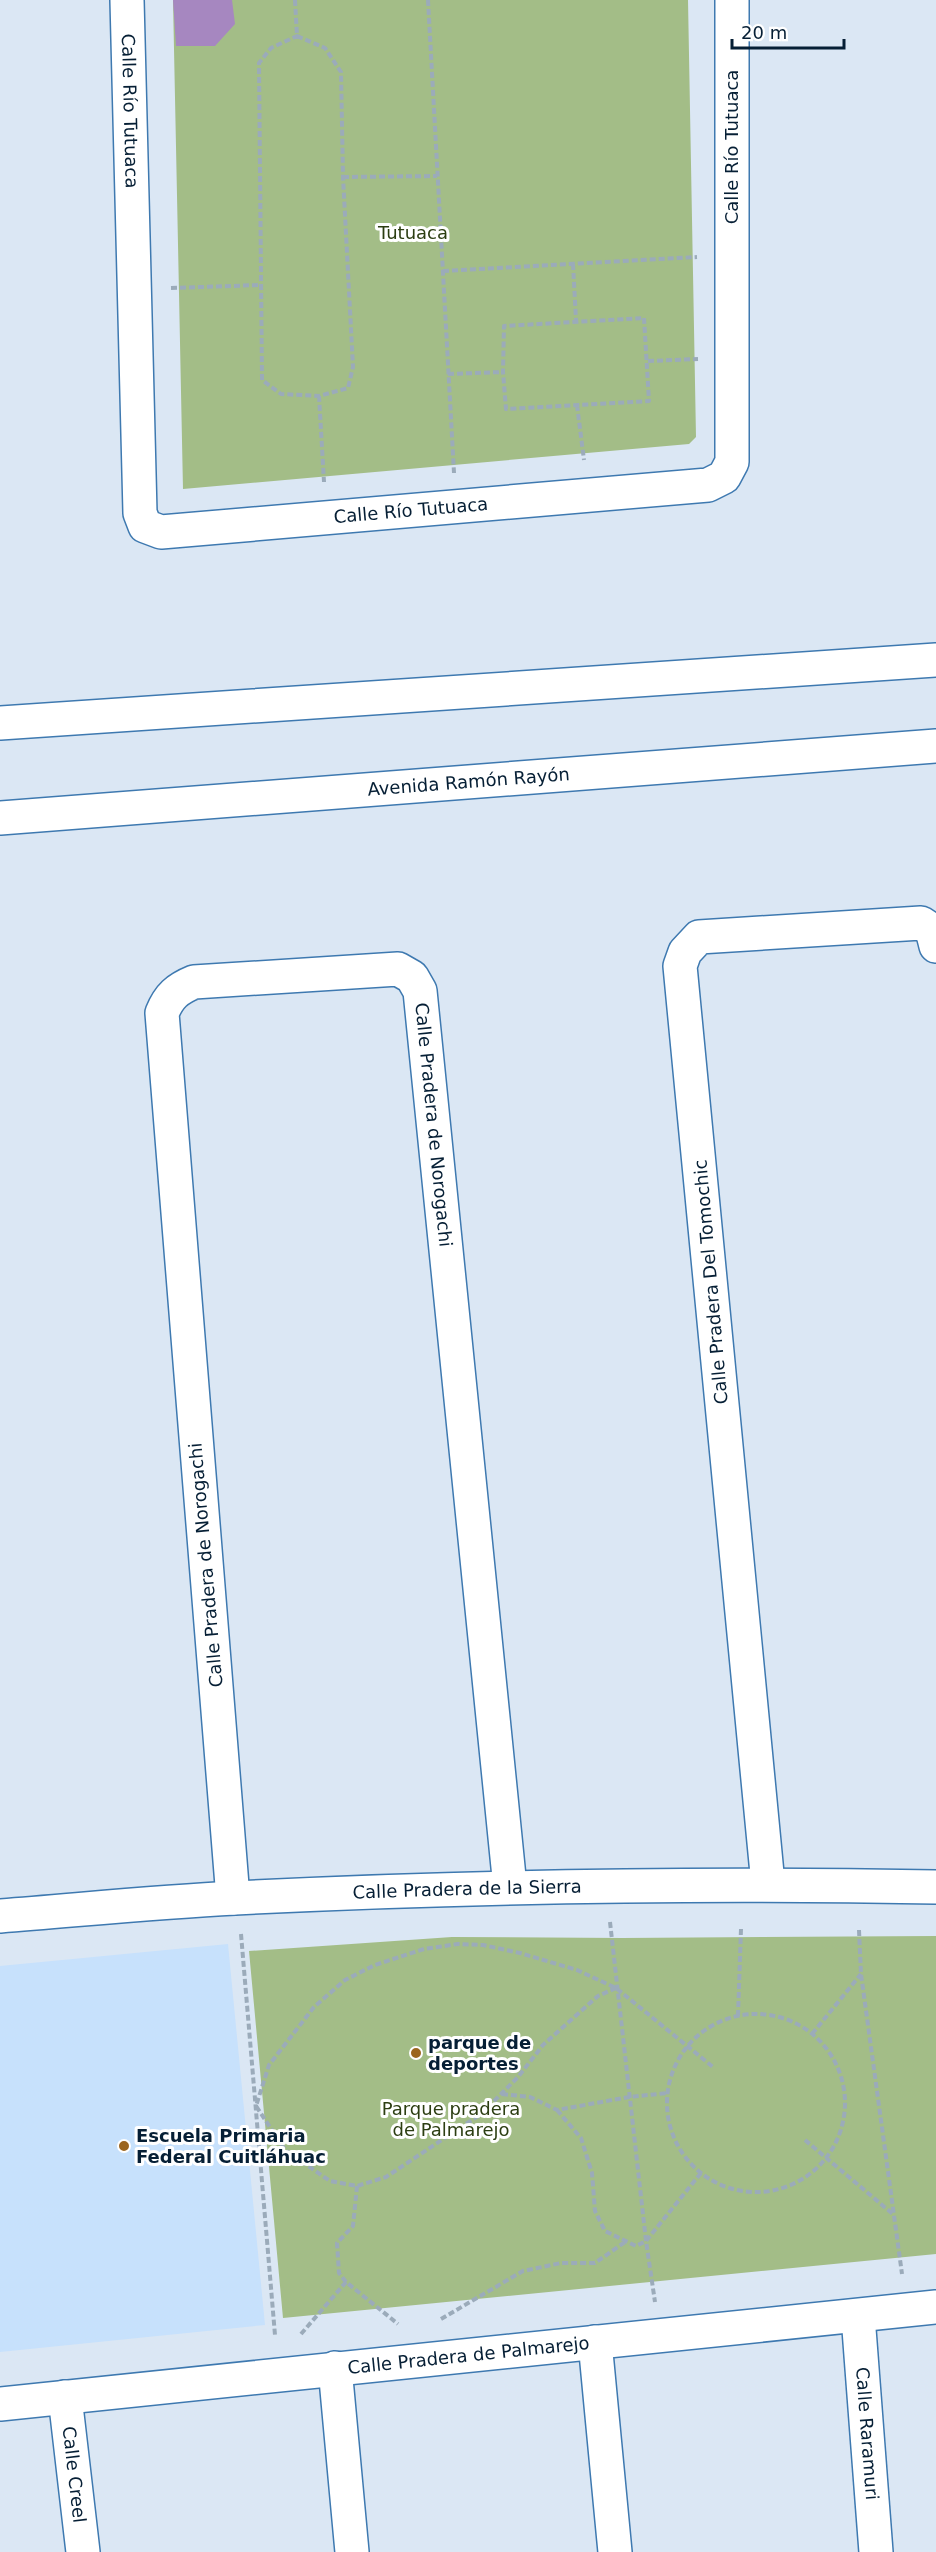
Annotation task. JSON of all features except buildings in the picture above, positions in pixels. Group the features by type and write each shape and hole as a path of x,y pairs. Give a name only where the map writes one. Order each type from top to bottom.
{"street":[{"name":"Calle Río Tutuaca","path":"127,0 140,513 145,526 161,532 708,485 723,477 732,462 732,0"},
{"path":"0,723 936,660"},
{"name":"Avenida Ramón Rayón","path":"0,818 936,746"},
{"name":"Calle Pradera Del Tomochic","path":"768,1884 680,966 685,952 699,937 921,923 932,930 936,946"},
{"name":"Calle Pradera de Norogachi","path":"233,1898 162,1012 178,988 194,982 398,969 412,976 420,991 510,1887"},
{"name":"Calle Pradera de la Sierra","path":"0,1916 233,1898 510,1887 768,1884 936,1887"},
{"name":"Calle Pradera de Palmarejo","path":"0,2404 659,2334 922,2309"},
{"name":"Calle Raramuri","path":"858,2316 876,2552"},
{"path":"595,2342 615,2552"},
{"path":"336,2368 352,2552"},
{"name":"Calle Creel","path":"65,2397 83,2552"}],"path":[{"path":"295,0 297,36"},
{"path":"428,0 454,474"},
{"path":"297,36 324,48 341,72 343,177 353,367 348,388 319,396 281,394 262,380 259,63 271,48 297,36"},
{"path":"343,177 437,176"},
{"path":"443,272 700,256 700,268"},
{"path":"573,264 576,320"},
{"path":"135,289 260,285"},
{"path":"645,318 648,361 649,401 506,409 502,372 504,326 576,320 645,318"},
{"path":"648,361 700,359 700,348"},
{"path":"448,374 502,372"},
{"path":"319,396 326,519"},
{"path":"577,405 584,464"},
{"path":"442,476 466,474"},
{"path":"605,1886 659,2334"},
{"path":"738,2016 741,1929"},
{"path":"859,1930 861,1974 894,2215 922,2309"},
{"path":"241,1934 275,2335"},
{"path":"256,2106 269,2065 314,2007 345,1980 375,1965 424,1948 458,1944 483,1945 520,1953 577,1970 616,1988 713,2067"},
{"path":"812,2034 861,1974"},
{"path":"256,2106 285,2150 330,2181 357,2186 387,2177 481,2114 518,2077 543,2044 598,1996 616,1988"},
{"path":"757,2014 777,2017 812,2034 828,2051 839,2071 845,2094 844,2117 838,2139 826,2159 810,2175 789,2186 767,2192 744,2192 722,2185 702,2173 686,2157 674,2138 669,2116 668,2093 678,2061 688,2047 711,2028 738,2016 757,2014"},
{"path":"502,2093 530,2097 557,2110 581,2138 592,2173 595,2211 605,2231 626,2242 636,2246 646,2241 702,2173"},
{"path":"557,2110 629,2097 668,2093"},
{"path":"805,2140 894,2215"},
{"path":"357,2186 353,2226 337,2243 339,2273 346,2283 398,2324"},
{"path":"441,2319 524,2271 561,2263 595,2263 626,2242"},
{"path":"301,2334 346,2283"}],"shaded area":[{"path":"173,0 232,0 235,24 215,46 176,46"},
{"name":"Escuela Primaria Federal Cuitláhuac","path":"228,1944 265,2325 0,2352 0,1966"}],"green space":[{"name":"Tutuaca","path":"173,0 688,0 696,437 689,444 183,489"},
{"name":"Parque pradera de Palmarejo","path":"936,1936 936,2254 283,2318 249,1951 452,1937"}],"place":[{"name":"parque de deportes","path":"416,2053"},
{"name":"Escuela Primaria Federal Cuitláhuac","path":"124,2146"}]}
